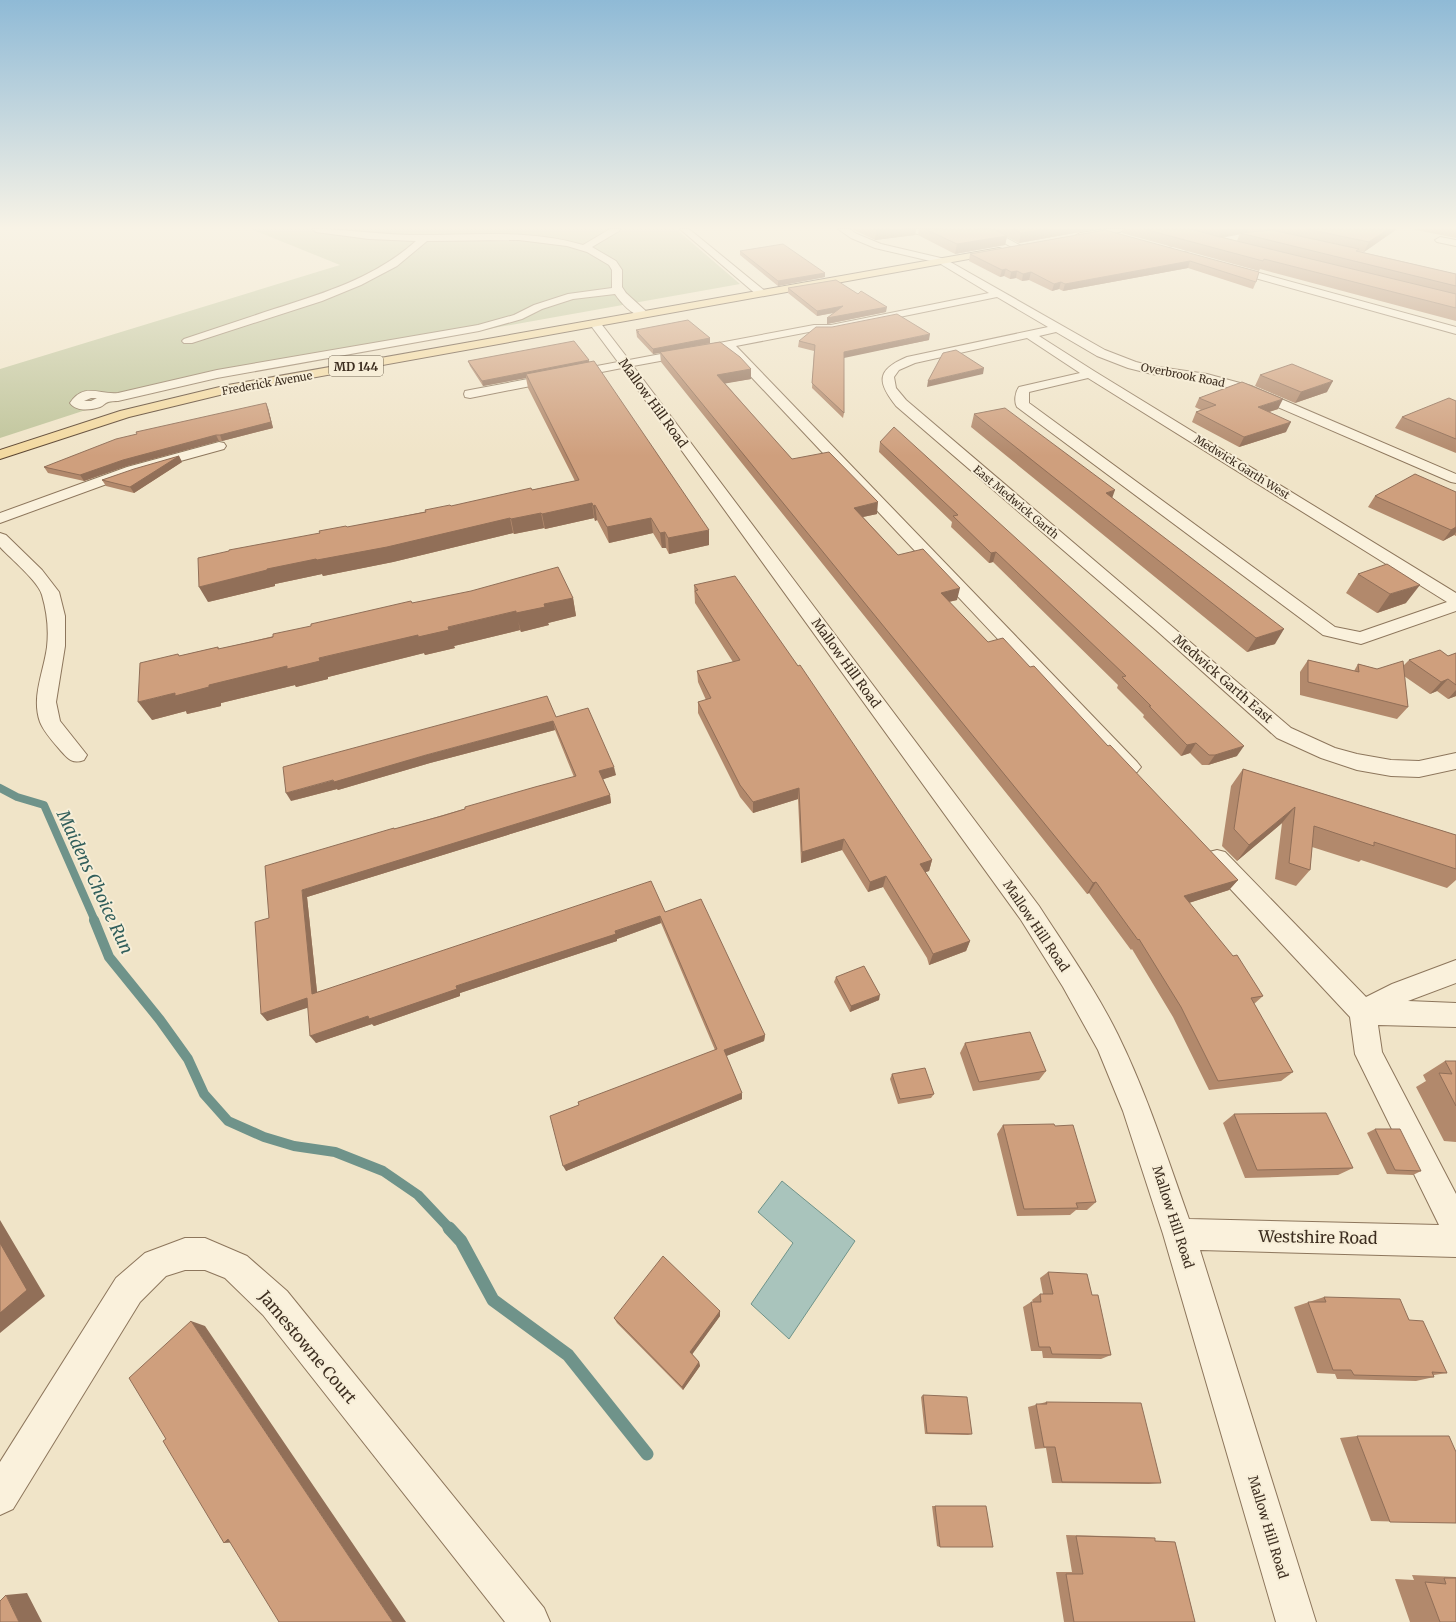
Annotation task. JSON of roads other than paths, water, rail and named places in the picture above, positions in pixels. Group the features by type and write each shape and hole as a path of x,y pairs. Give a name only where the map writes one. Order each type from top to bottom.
{"main road":[{"name":"Frederick Avenue","path":"0,455 95,423 194,397 695,305"}],"street":[{"path":"188,341 301,305"},
{"path":"105,398 118,397 217,374 479,328 518,317 545,305"},
{"path":"632,305 643,314"},
{"path":"470,394 728,346 814,328 831,328 946,305"},
{"name":"Overbrook Road","path":"1018,305 1101,352 1132,365 1152,370 1207,378 1247,389 1456,479"},
{"path":"1359,305 1456,332"},
{"name":"Mallow Hill Road","path":"595,323 1030,913 1072,979 1108,1043 1137,1111 1180,1234 1296,1622"},
{"path":"1029,334 1058,328"},
{"name":"East Medwick Garth","path":"1029,334 911,360 892,368 888,376 887,384 892,393 901,403 1162,626"},
{"name":"Medwick Garth West","path":"1029,334 1090,374 1456,600"},
{"path":"728,346 1144,782"},
{"path":"1090,374 1023,390 1022,404 1329,631 1361,638 1456,605"},
{"path":"0,518 132,470 219,446"},
{"path":"0,538 36,574 50,592 56,616 56,646 46,702 50,722 61,738 77,754"},
{"name":"Medwick Garth East","path":"1162,626 1284,733 1328,753 1357,762 1391,768 1419,769 1456,761"},
{"path":"1204,845 1363,1012 1369,1054 1456,1226"},
{"path":"1363,1012 1401,992 1456,971"},
{"path":"1363,1012 1456,1015"},
{"name":"Westshire Road","path":"1180,1234 1456,1240"},
{"name":"Jamestowne Court","path":"0,1496 128,1290 156,1264 185,1254 205,1254 236,1267 274,1303 530,1622"}],"water":[{"path":"782,1181 855,1241 789,1339 751,1304 793,1243 758,1212"}],"waterway":[{"name":"Maidens Choice Run","path":"0,788 17,797 44,805 95,921"},
{"name":"Maidens Choice Run","path":"94,920 109,957 160,1020 188,1059 204,1094 228,1121 264,1137 294,1146 335,1152 383,1171 418,1195 450,1229"},
{"name":"Maidens Choice Run","path":"449,1228 461,1241 493,1300 568,1355 647,1454"}]}
